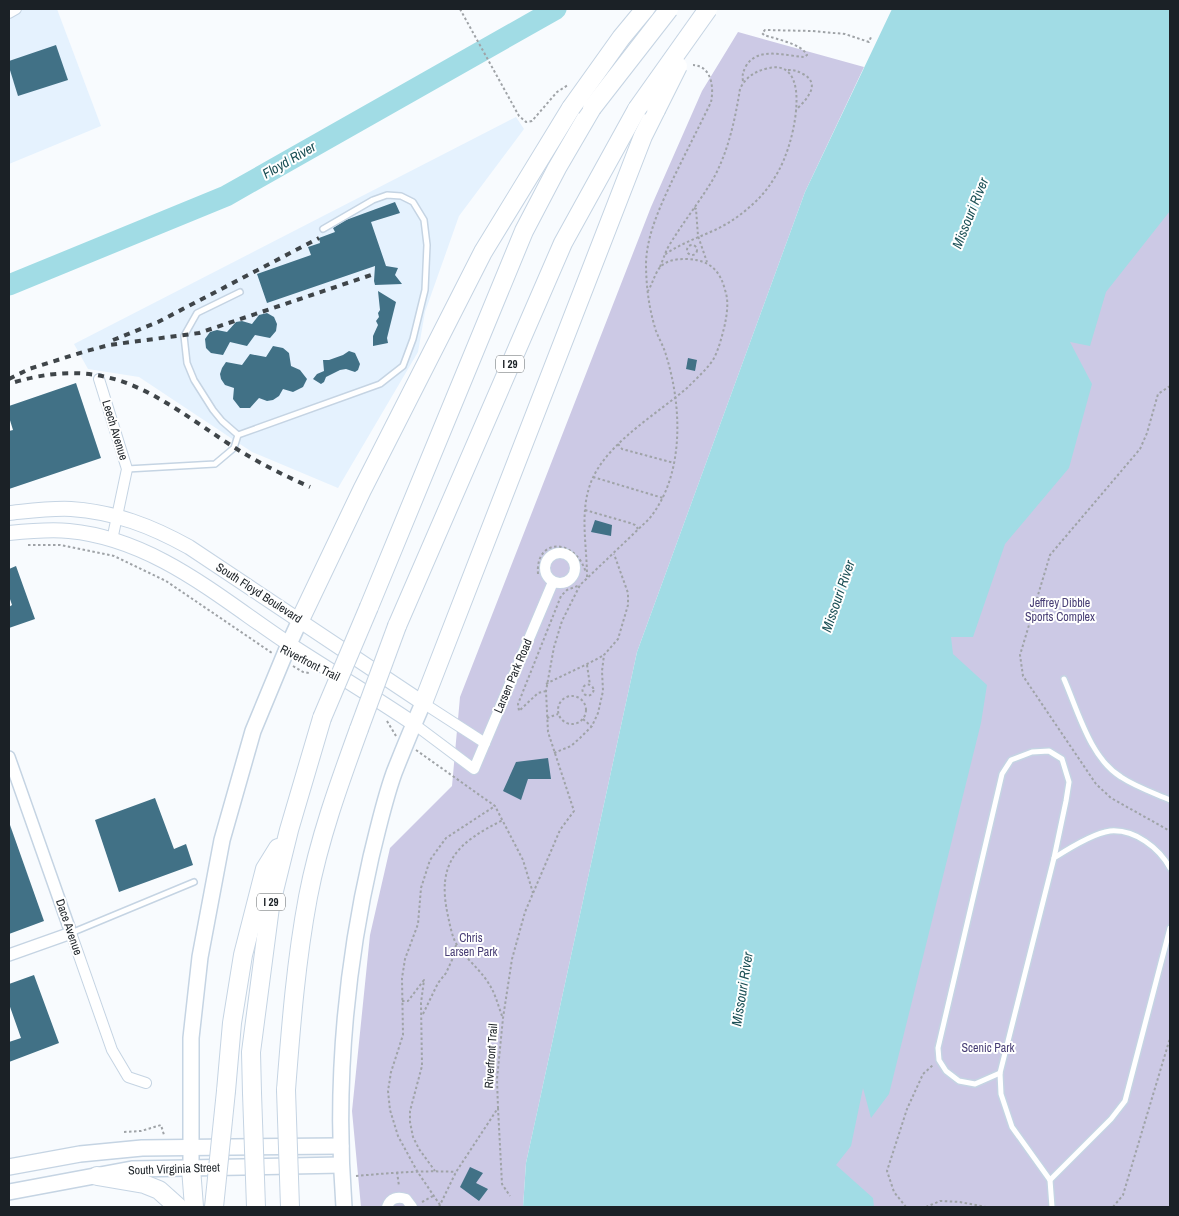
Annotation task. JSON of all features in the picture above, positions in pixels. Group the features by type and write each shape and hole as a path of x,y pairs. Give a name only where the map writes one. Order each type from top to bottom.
{"highway":[{"path":"300,620 362,490 484,252 572,108 621,38 646,9"},
{"name":"I 29","path":"256,1207 251,1052 262,962 270,907 289,830 322,718 524,231 557,168 592,108 669,9"},
{"path":"422,703 644,136 691,41 710,9"},
{"name":"I 29","path":"290,1207 286,1090 296,968 308,896 321,842 359,729 397,626 563,243 637,109 710,9"},
{"path":"214,1207 232,1023 243,955 265,869 289,830"},
{"path":"191,1168 194,1207"},
{"path":"97,1176 144,1184 160,1190 178,1207"}],"main road":[{"name":"South Floyd Boulevard","path":"9,513 70,509 132,520 157,530 189,547 422,703"},
{"name":"South Floyd Boulevard","path":"9,533 37,530 70,531 112,540 158,557 190,576 288,644 414,724"},
{"path":"191,1168 191,1038 200,957 218,859 254,732 288,644 300,620"},
{"path":"344,1207 341,1165 341,1093 345,1030 361,902 379,824 394,775 422,703"},
{"name":"South Virginia Street","path":"9,1167 40,1160 142,1148 341,1146"},
{"name":"South Virginia Street","path":"9,1192 132,1169 341,1165"}],"street":[{"path":"9,13 16,9"},
{"name":"Leech Avenue","path":"99,379 127,469 112,540"},
{"name":"Larsen Park Road","path":"474,769 553,582"},
{"name":"South Floyd Boulevard","path":"422,703 485,743"},
{"name":"South Floyd Boulevard","path":"414,724 474,769"},
{"name":"Dace Avenue","path":"9,757 112,1050 128,1077 146,1082"},
{"path":"9,955 71,933"},
{"path":"386,1207 390,1201 398,1197 406,1200 412,1207"}],"lane":[{"path":"238,435 380,384 402,366 414,339 425,290 427,245 424,220 414,202 401,196 387,195 373,200 323,229"},
{"path":"238,435 218,416 194,380 187,363 184,336 197,312 240,292"},
{"path":"127,469 215,464 234,448 238,435"},
{"path":"1064,678 1092,744 1104,762 1121,777 1170,800"},
{"path":"1000,1072 975,1084 959,1081 938,1060 938,1048 1002,774 1012,760 1032,752 1048,751 1062,759 1068,782 1066,801 1054,858 1000,1072 1000,1094 1012,1127 1050,1180 1052,1207"},
{"path":"1054,858 1090,838 1110,831 1127,833 1147,841 1165,859 1170,868"},
{"path":"71,933 194,882"},
{"path":"1050,1180 1111,1119 1125,1101 1170,928"}],"path":[{"path":"460,9 519,116 526,122 532,121 558,92 575,82"},
{"path":"648,292 673,238 713,180 729,139 743,81 742,75 747,65 752,58 766,53 804,57 807,55 806,51 797,46 762,33 766,30 812,31 845,34 869,42 871,37"},
{"path":"604,655 602,671 603,691 596,719 592,726 570,746 554,753 548,732 546,684 562,622 580,585 614,554 657,510 668,490 674,462 677,428 675,398 666,354 650,309 646,263 656,214 711,102 713,93 711,79 707,72 696,65 686,66"},
{"path":"743,81 755,72 773,67 794,70 805,75 810,79 812,90 796,110"},
{"path":"664,256 682,243 716,230 739,216 767,189 786,154 794,128 796,110 794,85 788,70"},
{"path":"587,577 584,510 594,477 602,463 618,444 698,377 712,360 722,337 727,312 726,294 722,280 706,262 698,236 696,209 694,208"},
{"path":"692,255 688,253 688,247 692,245 697,249"},
{"path":"697,249 701,248"},
{"path":"691,259 692,255 696,254 697,249"},
{"path":"660,268 664,264 684,258 706,262"},
{"path":"1170,386 1158,394 1147,433 1140,448 1050,555 1020,656 1023,676 1096,784 1111,798 1170,831"},
{"path":"618,444 622,448 674,462"},
{"path":"594,477 663,498"},
{"path":"584,510 630,523 638,529"},
{"name":"Riverfront Trail","path":"22,545 60,545 114,556 166,581 282,660 303,672 310,673"},
{"path":"538,574 539,561 542,555 552,547 560,546 575,552 584,567 587,577"},
{"path":"546,684 604,655 618,639 628,604 628,593 614,554"},
{"path":"546,691 538,693 519,711 518,704 561,596 567,590 580,585"},
{"path":"585,695 591,695 594,689 590,685 587,665"},
{"path":"585,695 582,689 586,685 590,685"},
{"path":"582,699 585,695"},
{"path":"574,696 582,699 586,709 583,719 577,724 568,724 560,718 558,714 559,705 565,697 574,696"},
{"path":"547,718 558,714"},
{"path":"384,716 393,734 495,806 523,860 533,893"},
{"path":"583,719 592,726"},
{"name":"Riverfront Trail","path":"510,1196 502,1184 496,1078 512,959 524,912 560,830 574,811 554,753"},
{"path":"495,806 446,838 430,860 421,888 418,924 405,959 402,978 403,1035 391,1072 388,1091 390,1110 398,1136 440,1206 456,1172 498,1108"},
{"path":"503,820 472,837 462,845 447,871 444,886 446,904 456,944 490,985 503,1018"},
{"path":"422,1016 438,983 446,973 456,944"},
{"path":"402,1002 408,1001 424,980 422,1066 410,1111 410,1122 416,1143 434,1171"},
{"path":"1113,1207 1123,1195 1170,1038"},
{"path":"906,1207 894,1192 887,1171 907,1109 923,1074 938,1060"},
{"path":"422,1207 422,1202 433,1196"},
{"path":"926,1207 940,1201 960,1202 986,1207"}],"shaded area":[{"path":"9,9 57,9 101,126 9,164"},
{"path":"516,117 524,129 459,216 425,312 418,352 338,488 252,452 139,377 88,369 74,344"}],"green space":[{"name":"Chris Larsen Park","path":"738,32 864,67 805,192 637,652 526,1163 523,1207 361,1207 352,1111 370,935 390,848 452,786 460,697 651,207 702,91"},
{"path":"1170,39 1170,1207 788,1207 932,674"}],"water":[{"name":"Missouri River","path":"892,9 1170,9 1170,211 1106,292 1090,346 1070,342 1092,384 1069,468 1005,544 973,637 951,637 953,654 987,685 981,723 889,1094 871,1118 863,1088 851,1146 836,1165 873,1198 874,1207 523,1207 526,1163 637,652 805,192"}],"building":[{"path":"56,45 68,80 18,96 9,61"},
{"path":"395,202 400,213 371,222 386,266 398,268 395,275 402,284 375,285 375,266 267,303 257,274 311,255 308,247 320,243 319,238 335,232 333,228 346,220"},
{"path":"378,291 396,302 387,338 388,343 373,346 373,336 378,325 376,321 380,310"},
{"path":"267,313 274,317 277,324 276,331 270,338 255,335 247,346 230,342 223,355 211,353 206,348 205,339 210,332 217,330 227,332 236,322 242,321 252,324 259,315"},
{"path":"273,346 283,348 289,353 291,366 300,370 307,379 303,387 293,392 283,389 279,396 273,400 267,401 259,398 250,408 240,408 233,399 234,388 225,385 221,379 222,368 226,362 242,365 250,354 266,357"},
{"path":"349,351 355,353 360,364 358,370 355,372 346,369 340,370 326,377 321,384 313,379 317,374 324,371 323,360 329,360"},
{"path":"688,358 697,360 695,371 686,369"},
{"path":"76,383 101,458 9,489 9,431 13,430 9,417 9,406"},
{"path":"595,520 612,525 611,536 591,532"},
{"path":"16,566 35,619 9,628 9,607 12,605 9,596 9,569"},
{"path":"548,758 551,779 528,779 521,800 503,791 516,762"},
{"path":"155,798 174,849 186,844 193,865 119,892 95,820"},
{"path":"9,825 44,921 9,934"},
{"path":"34,975 59,1043 9,1062 9,1042 21,1038 9,1004 9,984"},
{"path":"470,1167 483,1173 476,1183 488,1189 479,1201 460,1187"}],"waterway":[{"name":"Floyd River","path":"9,285 226,196 556,9"}],"railway":[{"path":"113,340 158,322 319,238"},
{"path":"9,379 29,369 109,345 199,333 374,274"},
{"path":"15,382 49,375 79,373 107,377 132,385 180,411 251,457 310,487"}],"park label":[{"name":"Jeffrey Dibble Sports Complex","path":"1060,610"},
{"name":"Scenic Park","path":"988,1048"}]}
